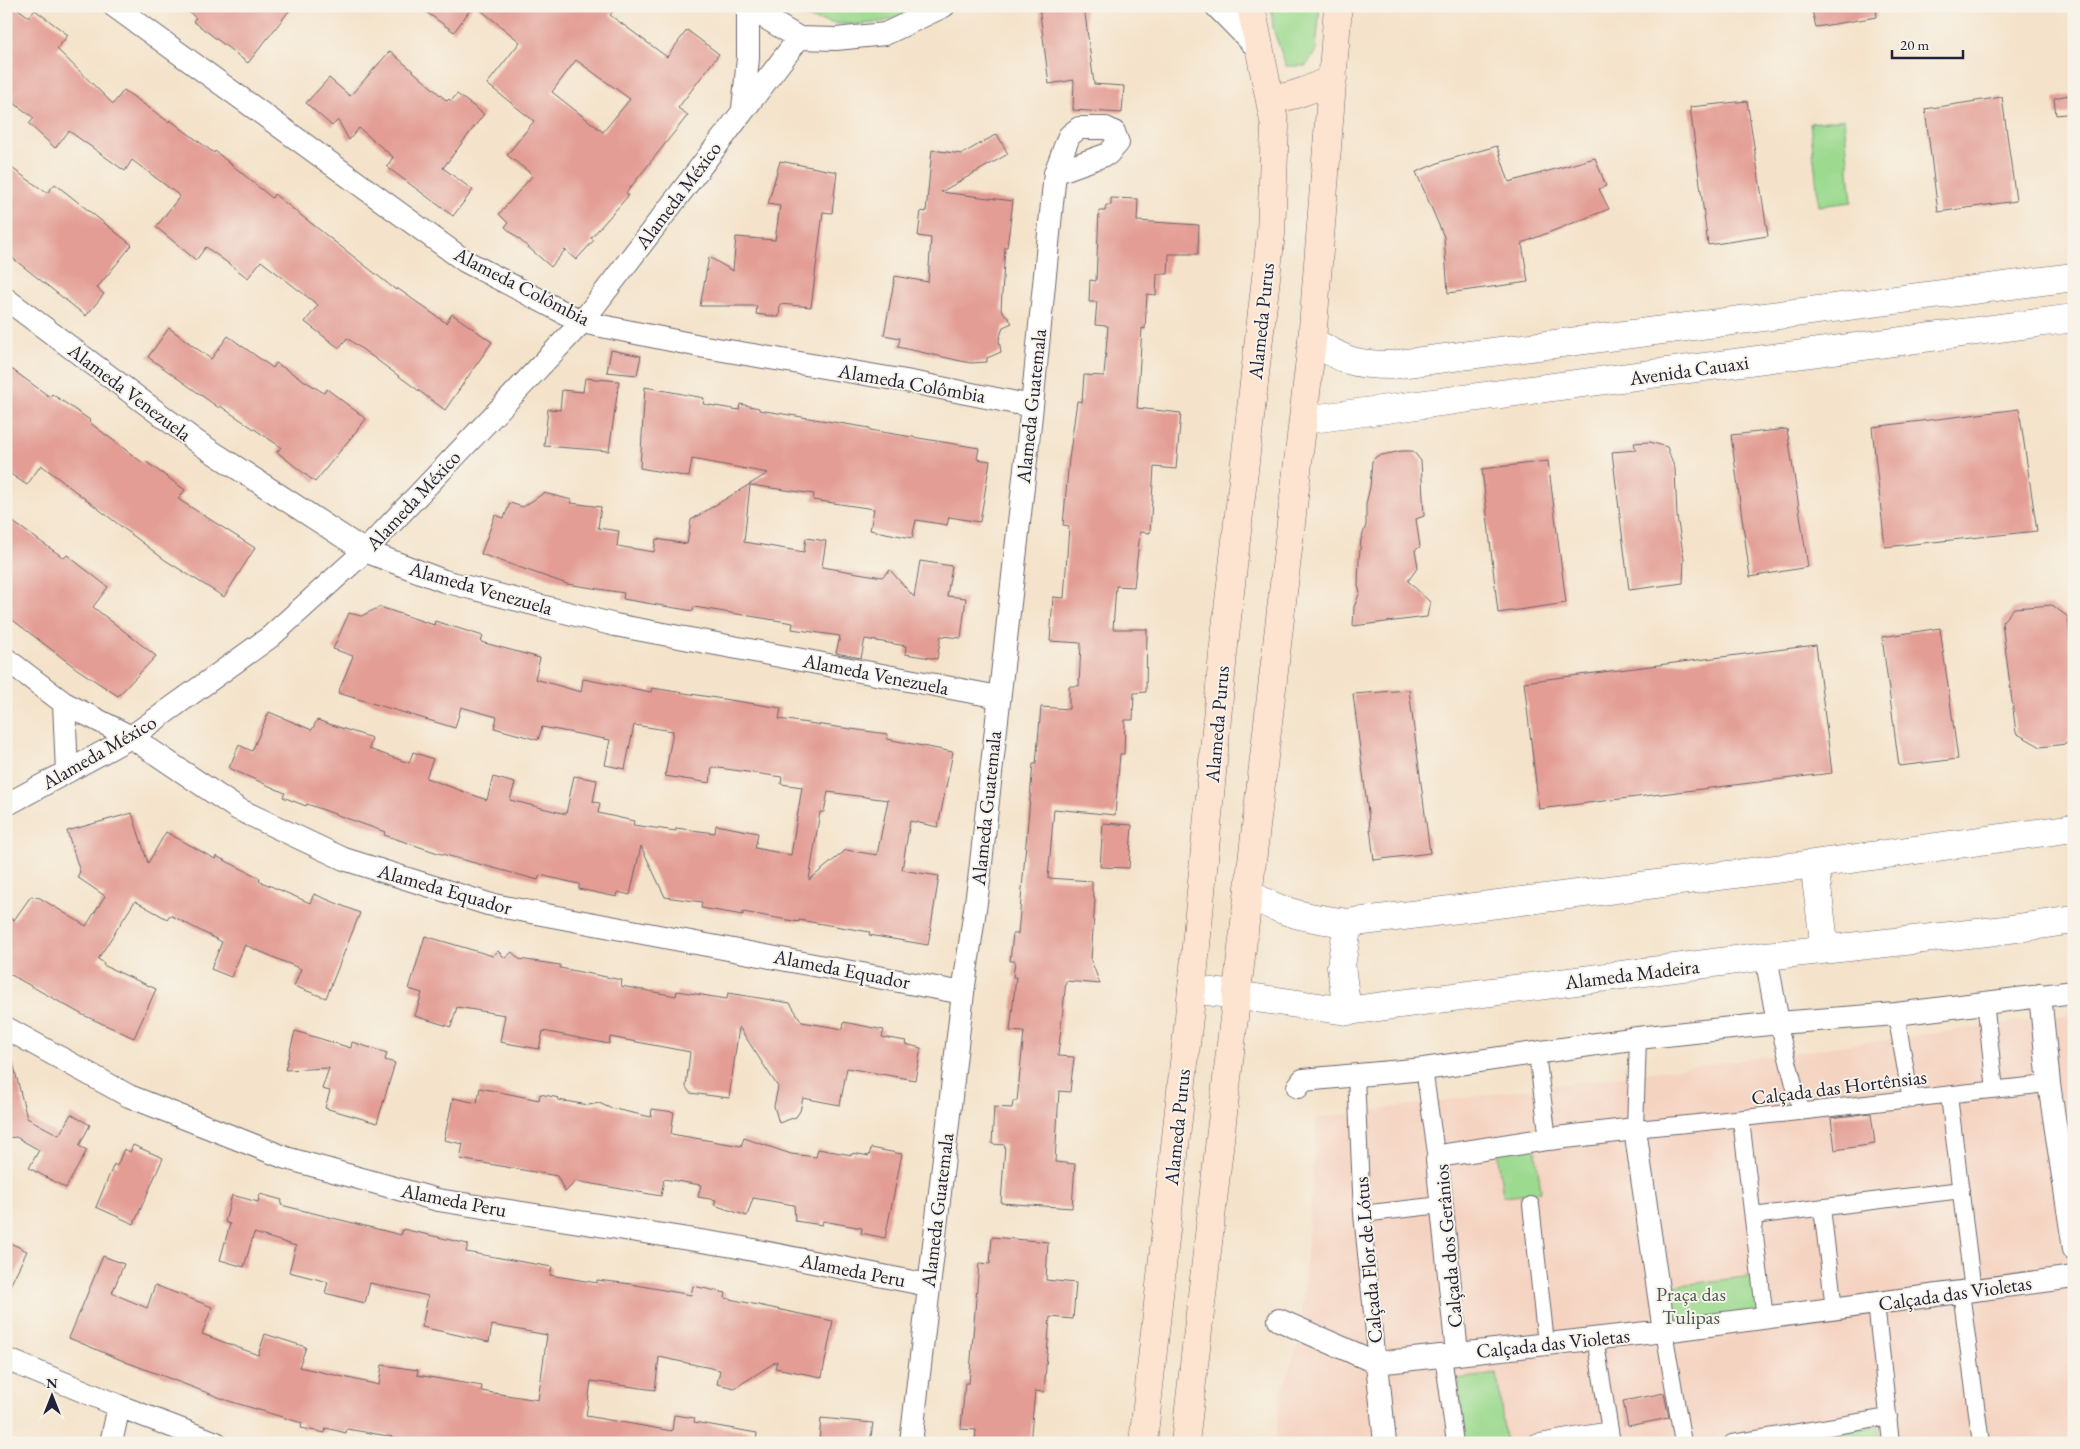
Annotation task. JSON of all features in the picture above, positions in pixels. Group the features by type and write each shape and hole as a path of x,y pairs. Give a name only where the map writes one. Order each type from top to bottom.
{"main road":[{"name":"Alameda Purus","path":"1143,1443 1192,989 1223,654 1271,234 1275,126 1258,49 1251,6"},
{"path":"1185,1443 1304,420 1338,6"},
{"path":"1270,99 1290,97 1307,92 1333,78"}],"street":[{"name":"Alameda Colômbia","path":"114,6 465,261 582,322 705,347 906,381 1032,406"},
{"path":"747,7 799,38 836,39 884,34 944,6"},
{"path":"1216,6 1258,49"},
{"path":"743,110 748,58 747,7"},
{"name":"Alameda México","path":"6,805 122,742 270,637 365,551 582,322 799,38"},
{"name":"Alameda Guatemala","path":"911,1443 1032,406 1055,173"},
{"name":"Avenida Cauaxi","path":"1312,340 1341,358 1360,364 1413,362 2074,276"},
{"name":"Alameda Venezuela","path":"6,299 197,442 365,551 444,581 614,625 999,697"},
{"name":"Avenida Cauaxi","path":"1304,420 2074,318"},
{"path":"1738,363 1733,348 1736,330 1741,320"},
{"path":"1708,325 1713,346 1712,367"},
{"path":"1413,362 1406,383 1407,391 1415,404"},
{"name":"Alameda Equador","path":"6,660 64,702 108,725 122,742 238,809 344,859 488,904 963,993"},
{"path":"64,702 66,772"},
{"path":"1248,894 1275,908 1301,917 1348,923 1814,864 2074,828"},
{"path":"1814,864 1825,949"},
{"name":"Alameda Madeira","path":"1192,989 1347,1011 1766,956 1996,931 2074,920"},
{"path":"1347,1011 1341,966 1348,923"},
{"path":"1766,956 1778,1023 1801,1111"},
{"path":"1298,1087 1303,1080 1424,1069 1638,1038 1778,1023 1896,1014 2074,992"},
{"path":"2040,995 2049,1084 2068,1174 2074,1249"},
{"path":"1984,1002 1995,1089"},
{"path":"1896,1014 1911,1100"},
{"name":"Alameda Peru","path":"6,1028 129,1096 286,1158 438,1200 733,1246 928,1285"},
{"path":"1638,1038 1635,1130 1664,1331 1684,1443"},
{"path":"1537,1054 1548,1139"},
{"path":"1424,1069 1437,1160"},
{"name":"Calçada Flor de Lótus","path":"1356,1076 1362,1214 1384,1443"},
{"name":"Calçada das Hortênsias","path":"1635,1130 1741,1120 1801,1111 2049,1084"},
{"path":"1949,1096 1960,1190 1981,1443"},
{"path":"1741,1120 1765,1318"},
{"name":"Calçada dos Gerânios","path":"1455,1443 1437,1160 1442,1154 1548,1139 1635,1130"},
{"path":"1753,1216 1960,1190"},
{"path":"1362,1214 1441,1205"},
{"path":"1531,1205 1546,1343"},
{"path":"1822,1208 1834,1309"},
{"name":"Calçada das Violetas","path":"1377,1363 1664,1331 2074,1277"},
{"path":"1876,1303 1892,1443"},
{"path":"1279,1320 1377,1363"},
{"path":"1535,1443 1611,1436 1596,1338"},
{"path":"6,1359 119,1406 216,1443"},
{"path":"111,1443 119,1406"},
{"path":"1732,1443 1766,1440 1889,1418"}],"shaded area":[{"path":"2074,1014 2074,1443 1275,1443 1280,1397 1300,1339 1317,1118"}],"green space":[{"path":"780,6 924,6 890,20 852,24 815,20"},
{"path":"1271,6 1320,6 1316,51 1306,66 1286,66 1273,29"},
{"path":"1844,119 1852,202 1819,206 1810,123"},
{"path":"1535,1146 1541,1192 1503,1196 1497,1149"},
{"name":"Praça das Tulipas","path":"1760,1275 1765,1318 1664,1331 1657,1288"},
{"path":"1497,1374 1505,1440 1465,1443 1458,1379"},
{"path":"1878,1425 1881,1443 1774,1443"}],"building":[{"path":"6,6 14,6 29,17 35,10 68,35 57,49 113,104 124,90 169,122 170,120 214,153 215,151 272,198 274,194 396,290 397,288 446,323 452,314 492,342 445,410 347,338 339,348 305,322 318,305 261,261 248,278 206,247 196,260 156,227 180,196 132,160 125,171 69,131 55,148 29,124 34,118 6,97"},
{"path":"182,6 293,6 248,63 193,21 196,18"},
{"path":"418,6 473,6 454,32"},
{"path":"476,6 617,6 610,15 667,57 687,30 719,54 678,108 688,115 626,193 629,195 591,238 594,240 576,260 565,250 551,267 505,227 508,223 499,214 533,175 507,155 534,121 487,84 520,42","holes":["576,60 630,99 603,132 552,92"]},
{"path":"1039,6 1084,6 1094,84 1124,86 1122,113 1073,110 1074,80 1049,84"},
{"path":"1811,6 1876,6 1877,17 1816,27"},
{"path":"390,51 447,101 449,99 451,101 457,94 484,114 443,168 473,190 453,216 387,167 393,157 359,128 349,140 338,120 332,126 306,103 329,78 350,96"},
{"path":"2074,94 2074,113 2056,115 2054,98"},
{"path":"2002,97 2016,201 1938,212 1925,109"},
{"path":"1747,101 1768,236 1708,245 1690,107"},
{"path":"997,134 1008,154 941,192 1013,201 1007,247 1005,247 1001,309 1012,323 1003,327 999,340 1001,352 987,358 987,362 970,363 898,347 900,338 884,335 895,276 928,282 931,238 918,236 921,211 926,212 932,150 962,154"},
{"path":"1497,146 1509,182 1595,158 1606,186 1599,189 1609,209 1522,243 1528,282 1448,293 1444,237 1416,172 1443,161"},
{"path":"780,161 837,172 832,213 823,212 811,307 780,304 779,317 756,314 757,306 700,306 709,257 733,271 736,237 775,240 780,206 768,204"},
{"path":"6,164 47,193 55,184 132,245 97,288 104,294 86,316 6,253"},
{"path":"1111,198 1138,199 1137,221 1199,225 1198,254 1169,254 1168,274 1157,274 1156,295 1147,294 1145,329 1142,328 1137,408 1181,413 1176,469 1154,467 1150,533 1140,532 1134,587 1116,586 1113,629 1147,629 1146,692 1134,693 1133,720 1125,720 1124,754 1120,754 1115,815 1054,809 1048,878 1092,881 1095,900 1091,960 1100,984 1066,981 1058,1056 1074,1057 1070,1092 1059,1091 1055,1162 1075,1164 1072,1208 1001,1203 1005,1145 992,1144 994,1107 1012,1108 1013,1101 1017,1101 1024,1032 1010,1031 1016,977 1013,977 1015,961 1010,961 1013,934 1018,934 1033,764 1036,764 1041,707 1069,709 1069,686 1079,686 1081,643 1050,641 1053,597 1064,598 1069,526 1063,525 1077,401 1082,402 1084,375 1104,376 1108,326 1095,325 1097,302 1089,302 1090,280 1096,281 1099,211 1105,211 1106,205 1111,205"},
{"path":"169,328 211,359 228,336 273,368 276,363 324,393 327,389 366,419 315,482 277,452 281,447 220,406 219,408 148,357"},
{"path":"611,350 641,356 637,375 607,372"},
{"path":"6,365 50,397 52,394 90,420 89,422 143,463 145,461 185,490 178,499 255,548 224,597 165,560 41,465 27,485 6,471"},
{"path":"585,378 619,381 609,451 544,446 548,409 560,410 562,390 583,392"},
{"path":"645,387 704,398 703,404 739,410 740,404 759,408 759,410 979,448 977,459 990,461 980,522 949,517 947,525 916,520 912,538 870,530 874,509 813,500 814,494 750,485 744,542 804,552 806,538 826,541 822,567 882,577 890,570 914,597 920,561 952,566 947,596 966,598 961,638 941,636 937,659 905,654 906,646 865,639 861,658 836,653 840,636 792,629 793,623 694,607 693,611 623,599 624,593 567,584 481,554 495,515 504,518 510,503 523,507 544,493 572,500 571,503 601,507 598,528 619,531 617,546 654,552 656,539 687,544 691,520 768,473 692,459 689,477 640,468"},
{"path":"2019,409 2037,531 1885,547 1872,427"},
{"path":"1787,429 1808,567 1750,577 1731,435"},
{"path":"1650,442 1667,447 1675,469 1677,517 1684,558 1683,583 1629,590 1612,452 1636,450 1634,443"},
{"path":"1402,451 1413,451 1421,461 1424,516 1416,519 1420,547 1415,550 1418,567 1408,581 1430,602 1427,617 1353,626 1354,607 1360,592 1358,586 1359,560 1361,539 1366,525 1366,504 1370,487 1372,461 1377,456"},
{"path":"1548,461 1566,603 1498,613 1482,469"},
{"path":"6,517 64,558 67,555 108,587 93,607 156,656 118,696 77,669 6,615"},
{"path":"2052,605 2068,617 2074,676 2074,732 2066,744 2041,747 2016,733 2002,622 2014,608"},
{"path":"380,607 434,625 435,621 483,636 481,642 540,658 535,679 581,692 583,679 651,692 652,688 781,708 779,719 887,734 887,739 953,752 938,827 910,821 902,870 939,876 928,945 869,935 870,932 799,920 799,922 743,912 743,915 701,908 702,902 665,897 641,846 630,895 618,892 617,897 579,889 579,884 540,875 538,880 438,853 384,835 385,832 283,797 285,793 229,768 239,745 252,751 269,712 312,730 317,720 372,738 369,749 409,763 413,752 433,759 426,778 487,800 493,777 515,783 510,800 566,814 574,776 597,780 593,802 600,803 598,813 634,821 633,825 676,831 676,828 715,833 716,825 758,833 755,848 791,855 802,787 781,784 782,777 712,767 710,783 665,776 673,731 634,725 625,769 605,765 610,740 542,727 538,740 494,728 497,717 461,707 455,728 338,693 353,656 333,649 349,613 361,616","holes":["828,792 888,800 877,855 846,850 809,880 820,812 824,812"]},
{"path":"1940,628 1958,759 1899,766 1882,637"},
{"path":"1816,645 1832,773 1539,809 1524,682"},
{"path":"1409,690 1430,853 1374,860 1353,694"},
{"path":"132,813 148,863 166,832 215,859 216,856 260,878 259,881 310,903 314,894 360,913 326,998 294,986 301,969 245,945 231,977 211,969 222,942 170,915 167,919 135,901 98,959 104,963 103,965 156,989 134,1038 81,1014 6,972 6,915 14,920 31,896 40,898 86,926 105,896 77,877 80,872 67,831"},
{"path":"1103,823 1132,825 1129,868 1100,867"},
{"path":"425,936 493,956 498,951 505,958 512,952 519,959 560,965 560,968 622,980 621,986 676,996 677,991 727,999 728,993 790,1003 802,1022 843,1029 844,1022 884,1030 882,1037 906,1041 905,1044 921,1048 915,1080 847,1068 840,1105 803,1098 800,1111 796,1117 779,1123 774,1106 778,1087 739,1027 729,1098 690,1093 686,1087 690,1052 610,1037 609,1044 543,1031 539,1049 500,1042 505,1015 457,1007 451,1027 415,1016 422,993 409,989"},
{"path":"295,1031 351,1048 352,1042 387,1053 385,1060 395,1063 377,1123 325,1108 330,1091 322,1089 329,1068 285,1070"},
{"path":"13,1063 27,1118 59,1135 71,1114 90,1125 79,1146 87,1150 66,1188 29,1168 39,1150 16,1137 6,1138 6,1064"},
{"path":"480,1088 539,1100 540,1094 559,1098 558,1100 589,1105 599,1103 610,1108 651,1117 652,1109 674,1112 671,1134 741,1146 744,1138 791,1154 816,1157 818,1149 869,1156 871,1148 902,1154 885,1238 861,1233 862,1228 823,1221 822,1225 795,1221 794,1205 753,1198 747,1216 714,1205 716,1200 698,1197 701,1185 664,1179 661,1196 576,1181 565,1192 557,1176 460,1159 463,1144 444,1140 453,1098 477,1103"},
{"path":"1871,1113 1875,1144 1835,1150 1831,1118"},
{"path":"133,1145 163,1158 134,1224 96,1207 114,1164 117,1166 124,1149 130,1152"},
{"path":"260,1194 282,1200 281,1205 401,1235 403,1229 468,1244 466,1252 552,1267 550,1275 597,1283 597,1280 631,1284 691,1295 693,1286 726,1293 725,1298 833,1321 822,1377 775,1368 777,1361 735,1388 717,1384 720,1370 659,1357 655,1390 591,1381 586,1416 672,1431 674,1415 695,1418 694,1422 757,1433 756,1443 429,1443 347,1429 346,1433 326,1428 325,1433 301,1428 302,1423 229,1401 69,1338 103,1256 124,1264 112,1293 147,1308 155,1285 212,1307 202,1334 258,1355 265,1334 306,1347 299,1367 379,1385 382,1365 418,1370 417,1375 482,1386 481,1391 538,1400 547,1335 492,1325 489,1342 422,1327 428,1296 370,1283 365,1303 325,1293 328,1282 289,1272 296,1246 254,1233 244,1267 220,1260 230,1224 225,1222 232,1195 258,1202"},
{"path":"992,1237 1048,1242 1046,1280 1076,1283 1073,1319 1050,1317 1044,1392 1035,1391 1030,1443 975,1443 976,1430 961,1429 965,1383 969,1383 979,1263 990,1264"},
{"path":"6,1241 27,1251 6,1294"},
{"path":"1664,1393 1669,1418 1628,1426 1623,1401"},
{"path":"821,1418 873,1423 870,1443 819,1443"}]}
